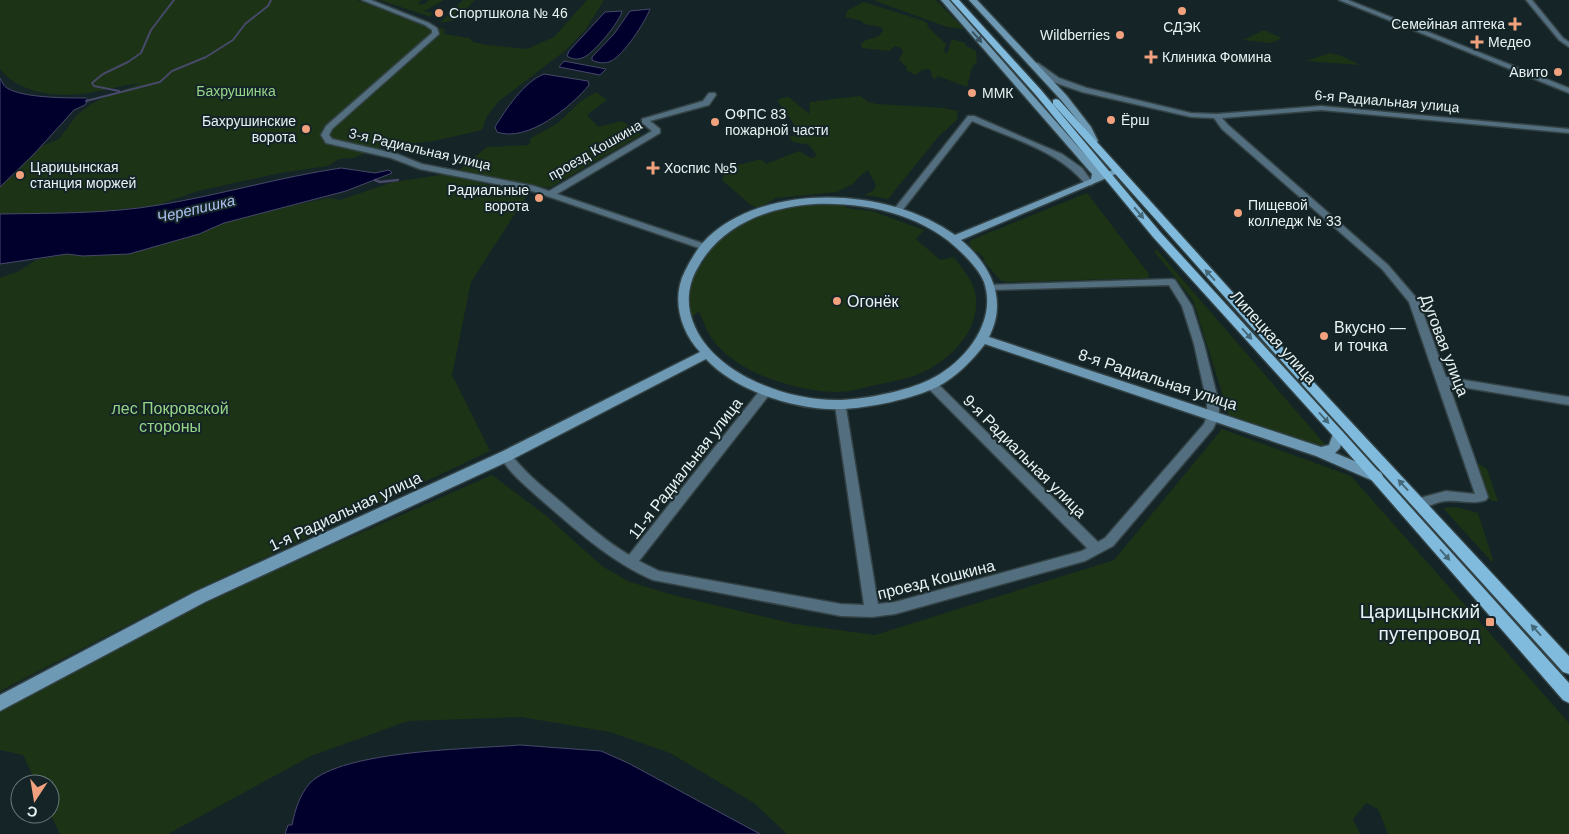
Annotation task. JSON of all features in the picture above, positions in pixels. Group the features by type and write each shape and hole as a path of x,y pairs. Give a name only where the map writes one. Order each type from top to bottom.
{"main road":[{"path":"945,0 1102,178 955,239"},
{"name":"Липецкая улица","path":"955,0 1038,92 1079,144 1102,178 1157,234 1376,476 1569,695"},
{"name":"Липецкая улица","path":"964,0 1093,141 1102,178 1307,382 1569,666"},
{"path":"973,0 1064,98 1087,128 1093,141"},
{"path":"1051,120 1079,144"},
{"path":"852,201 898,210 930,224 955,239 978,263 988,277 991,287 991,317 983,339 965,359 940,379 913,390 841,405 819,403 765,392 721,367 706,354 690,328 684,312 683,293 688,274 705,247 731,226 756,214 803,202 852,201"},
{"name":"8-я Радиальная улица","path":"983,339 1321,452 1376,476"},
{"name":"1-я Радиальная улица","path":"0,703 200,597 506,456 706,354"},
{"path":"1321,452 1334,448 1338,434"}],"street":[{"name":"3-я Радиальная улица","path":"365,0 434,27 436,34 329,128 325,132 327,139 367,152 394,156 420,166 534,189 705,247"},
{"path":"1342,0 1569,91"},
{"path":"1529,0 1569,45"},
{"name":"6-я Радиальная улица","path":"1035,65 1056,80 1085,90 1191,115 1216,116 1321,108 1569,131"},
{"path":"1064,98 1067,92 1085,90"},
{"name":"проезд Кошкина","path":"548,195 657,131 645,122 647,120 706,103 712,95"},
{"path":"1225,127 1241,114"},
{"name":"Дуговая улица","path":"1191,115 1225,127"},
{"name":"Дуговая улица","path":"1216,116 1225,127 1385,267 1414,301 1482,497 1473,499 1446,496 1420,503"},
{"path":"898,210 971,118 1059,156 1079,170 1102,178"},
{"path":"991,287 1172,282 1183,297 1194,328 1213,403 1213,416"},
{"path":"1442,380 1569,401"},
{"name":"9-я Радиальная улица","path":"931,384 1097,550"},
{"name":"11-я Радиальная улица","path":"630,563 765,392"},
{"path":"841,405 872,611"},
{"name":"проезд Кошкина","path":"506,456 513,468 564,512 630,563 658,576 840,610 872,611 895,608 1085,556 1097,550 1110,542 1165,479 1209,426 1213,416"}],"green space":[{"name":"Бахрушинка","path":"0,0 357,0 422,25 445,29 444,34 469,38 473,42 487,45 527,49 554,37 587,0 604,0 586,29 566,50 499,101 487,116 482,130 434,141 382,147 353,158 339,159 328,166 280,173 198,191 158,205 96,212 0,214 0,187 40,147 59,139 77,115 90,105 141,83 88,93 60,95 26,88 16,83 0,69"},
{"path":"379,0 421,0 418,4 425,4 429,0 444,0 423,12 432,12 431,17"},
{"path":"463,0 475,0 456,20 440,23"},
{"path":"873,0 936,0 964,29 947,27"},
{"path":"864,2 924,21 946,44 944,51 947,54 952,39 965,43 966,46 976,51 977,62 972,67 967,87 938,76 935,79 931,76 932,73 929,69 922,70 915,75 906,70 907,67 899,60 903,51 901,48 895,46 889,51 862,48 861,45 864,41 879,36 883,30 881,27 864,24 862,21 845,17 848,10"},
{"path":"1264,30 1282,38 1271,43 1243,40"},
{"path":"1330,53 1342,56 1360,65 1306,61"},
{"path":"596,92 607,100 587,115 598,127 622,121 641,135 549,188 458,171 487,147 529,145 531,138 558,123 581,101"},
{"path":"860,96 868,102 877,104 943,108 958,111 957,120 939,136 888,199 865,195 874,190 876,185 868,170 853,184 837,192 776,198 759,208 751,205 722,180 727,168 761,159 766,164 799,151 811,158 817,156 809,145 793,142 789,137 800,133 777,100 789,97 809,114 810,102"},
{"name":"лес Покровской стороны","path":"447,174 527,195 471,282 452,375 490,451 192,592 0,691 0,278 19,271 36,260 67,254 93,255 199,234 224,223 290,206 329,198 340,200 393,182"},
{"path":"1087,193 1149,274 1148,278 1001,281 983,260 985,259 978,252 975,252 969,244 971,240"},
{"name":"Огонёк","path":"832,204 846,206 846,208 872,211 924,230 916,239 940,260 954,257 966,273 975,292 976,306 974,319 968,332 951,353 928,370 901,380 852,391 838,392 806,389 773,380 741,365 717,345 706,329 699,311 691,318 689,286 698,267 704,262 707,252 715,242 739,224 770,212 793,206"},
{"path":"1157,250 1330,450 1229,415 1193,300 1154,251"},
{"path":"1222,429 1351,476 1569,723 1569,834 1388,834 1378,809 1366,803 1353,819 1360,834 787,834 754,803 670,753 610,732 521,717 408,721 311,756 168,834 60,834 55,824 60,824 60,774 32,774 23,755 0,750 0,712 59,678 180,615 492,475 544,514 602,566 630,582 677,596 795,624 875,635 1114,560"},
{"path":"1479,464 1487,469 1498,501 1492,501 1488,498 1477,465"},
{"path":"1456,507 1478,513 1493,560 1492,562 1443,508"}],"water":[{"path":"650,9 634,38 616,58 604,63 592,60 592,57 614,34 630,11"},
{"path":"622,11 612,29 593,51 580,59 567,56 569,51 605,12"},
{"path":"564,61 606,69 600,75 559,67"},
{"path":"544,74 588,81 589,85 560,112 535,128 509,134 497,132 495,127 516,97 529,83"},
{"path":"0,78 6,87 23,94 45,97 86,98 88,100 85,105 74,110 34,154 0,187"},
{"name":"Черепишка","path":"341,168 375,173 389,170 392,173 346,191 224,223 199,234 129,254 83,256 67,254 0,264 0,214 139,208"},
{"path":"520,745 601,751 628,763 760,834 285,834 288,825 292,825 298,802 306,787 327,772 350,764 410,753"}],"waterway":[{"path":"119,91 94,86 92,83 103,74 128,62 141,53 151,30 174,0"},
{"path":"86,101 160,82 172,71 206,57 233,40 245,24 268,6 271,0"},
{"path":"375,180 380,182 398,180"}],"place":[{"name":"СДЭК","path":"1182,11"},
{"name":"Спортшкола № 46","path":"439,13"},
{"name":"Семейная аптека","path":"1515,24"},
{"name":"Wildberries","path":"1120,35"},
{"name":"Медео","path":"1477,42"},
{"name":"Клиника Фомина","path":"1151,57"},
{"name":"Авито","path":"1558,72"},
{"name":"ММК","path":"972,93"},
{"name":"Ёрш","path":"1111,120"},
{"name":"ОФПС 83 пожарной части","path":"715,122"},
{"name":"Бахрушинские ворота","path":"306,129"},
{"name":"Хоспис №5","path":"653,168"},
{"name":"Царицынская станция моржей","path":"20,175"},
{"name":"Радиальные ворота","path":"539,198"},
{"name":"Пищевой колледж № 33","path":"1238,213"},
{"name":"Огонёк","path":"837,301"},
{"name":"Вкусно — и точка","path":"1324,336"},
{"name":"Царицынский путепровод","path":"1490,622"}]}
